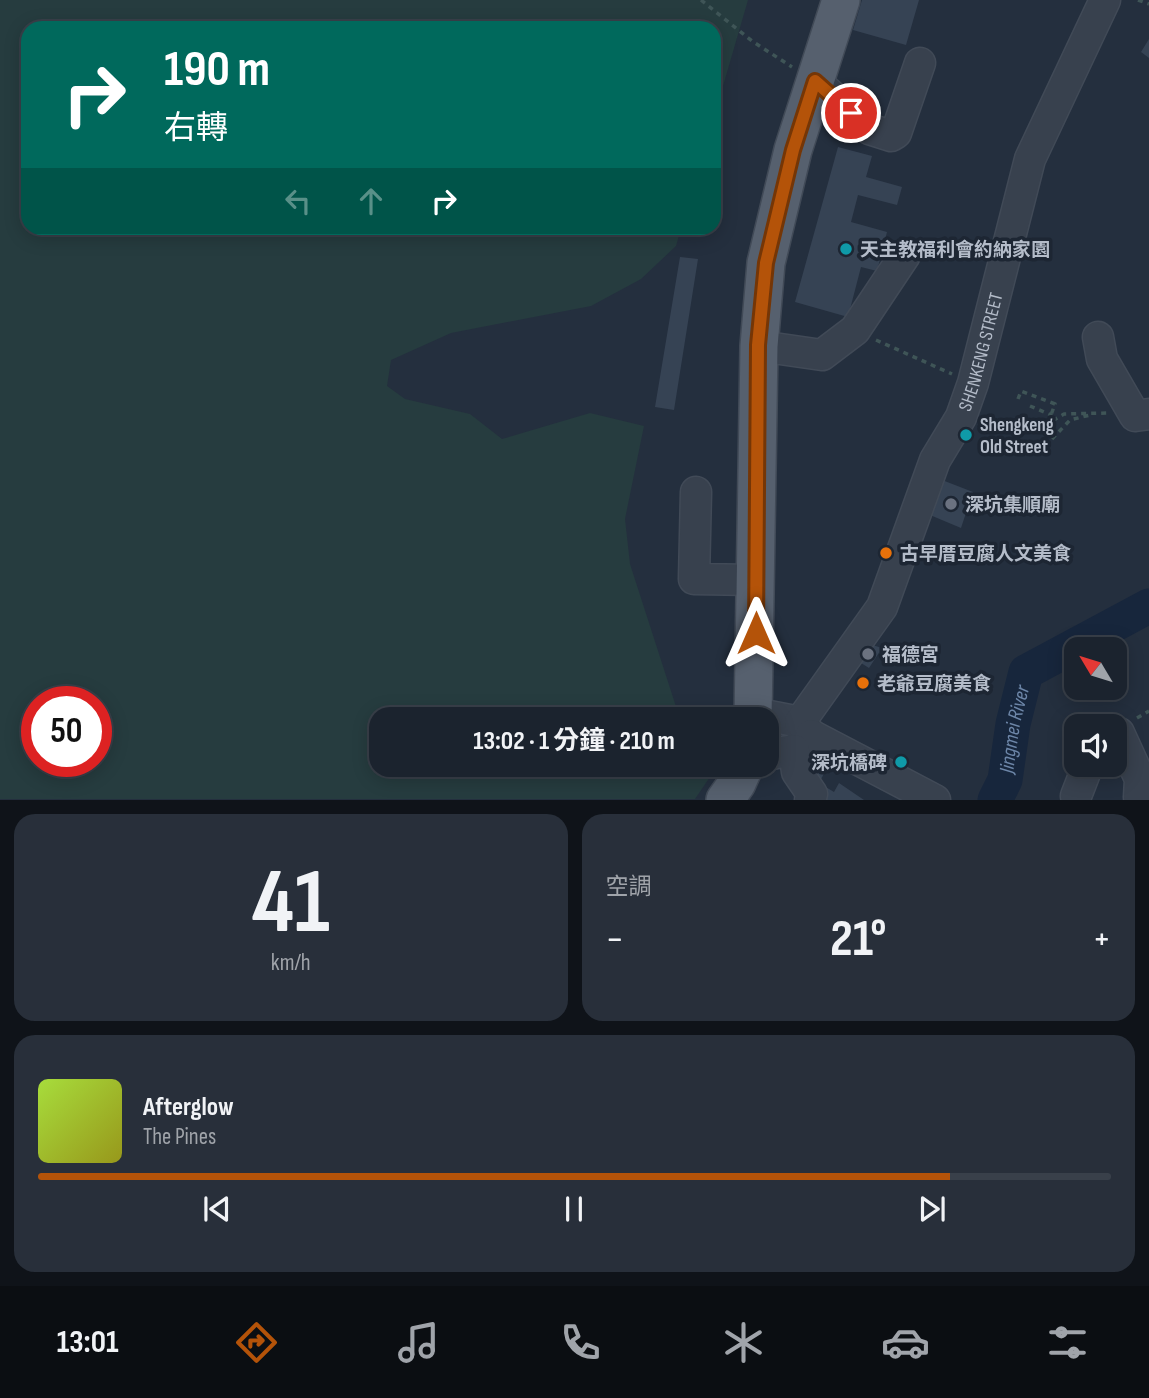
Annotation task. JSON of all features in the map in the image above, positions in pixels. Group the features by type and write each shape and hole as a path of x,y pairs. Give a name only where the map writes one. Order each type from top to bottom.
{"main road":[{"path":"754,707 758,345 766,263 793,150 841,0"},
{"path":"725,800 740,777"}],"street":[{"name":"SHENKENG STREET","path":"793,741 881,607 935,460 961,417 973,383 1030,159 1105,0"},
{"path":"815,81 869,129 891,136 896,133 920,63"},
{"path":"758,345 822,355 855,330 905,254"},
{"path":"1098,337 1102,359 1142,415"},
{"path":"696,492 694,579 757,580"},
{"path":"810,800 811,794 797,772 793,741 894,778 935,800"},
{"path":"1127,751 1140,779 1139,797"},
{"path":"1076,796 1083,777"}],"path":[{"path":"701,0 752,41 815,81"},
{"path":"1138,0 1149,4"},
{"path":"855,330 973,383"},
{"path":"1018,399 1021,391 1055,404 1052,421 1065,414 1086,411 1090,415"},
{"path":"1030,406 1051,415"},
{"path":"1052,439 1070,420 1098,415"}],"green space":[{"path":"0,0 748,0 721,93 721,21 21,21 21,235 679,235 676,246 641,279 591,306 451,333 391,360 387,386 405,399 470,414 502,439 590,413 644,426 625,519 630,564 676,707 369,707 369,777 710,777 695,799 0,799"}],"building":[{"path":"862,0 919,0 906,45 853,30"},
{"path":"1149,39 1149,58 1141,52"},
{"name":"天主教福利會約納家園","path":"838,147 872,156 866,177 902,187 897,205 858,195 851,222 887,232 877,271 861,267 848,317 795,302"},
{"path":"680,257 698,259 674,410 655,407"},
{"name":"深坑集順廟","path":"942,480 973,492 961,528 930,515"},
{"name":"福德宮","path":"866,643 882,648 869,668 861,663 856,670 850,667"},
{"path":"816,753 830,762 819,783 802,774"},
{"path":"839,783 864,800 816,800 824,786 834,792"}],"waterway":[{"name":"Jingmei River","path":"995,800 1005,780 1013,724 1026,672 1149,606"}],"place":[{"name":"天主教福利會約納家園","path":"846,249"},
{"name":"Shengkeng Old Street","path":"966,435"},
{"name":"深坑集順廟","path":"951,504"},
{"name":"古早厝豆腐人文美食","path":"886,553"},
{"name":"福德宮","path":"868,654"},
{"name":"老爺豆腐美食","path":"863,683"},
{"name":"深坑橋碑","path":"901,762"}],"route":[{"path":"756,633 758,345 766,263 793,150 815,81 851,113"}]}
